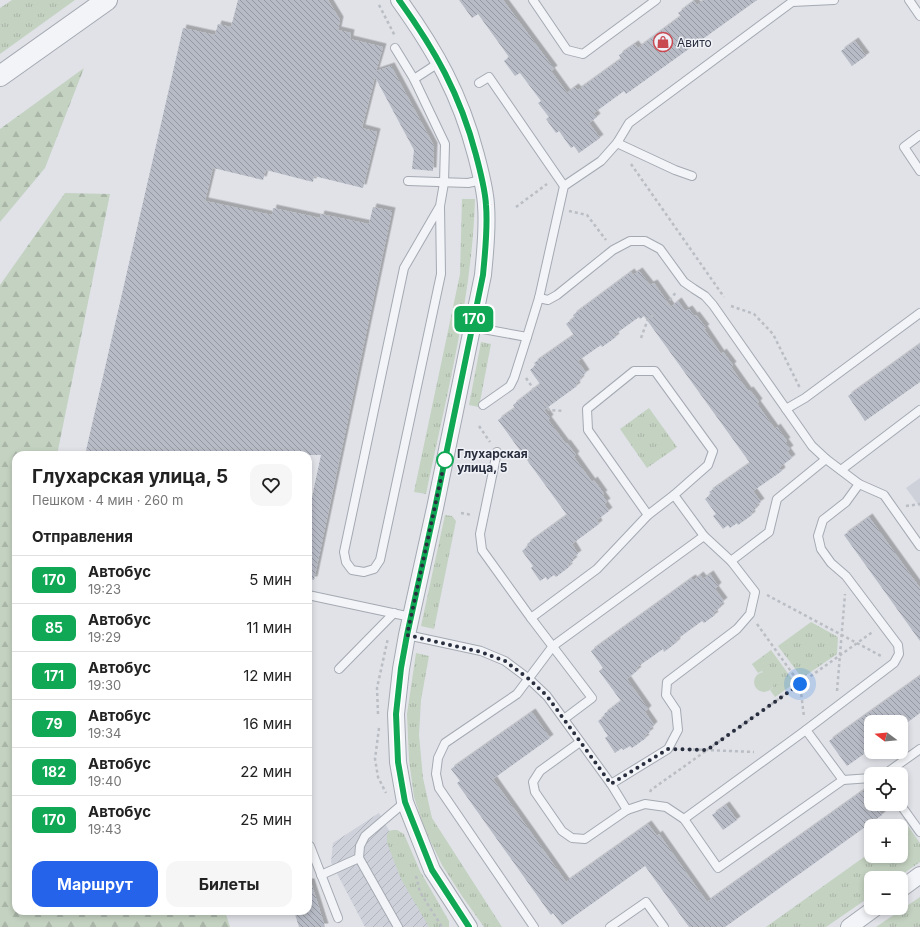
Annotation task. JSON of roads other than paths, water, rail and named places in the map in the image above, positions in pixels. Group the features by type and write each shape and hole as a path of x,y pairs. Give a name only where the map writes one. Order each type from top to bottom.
{"street":[{"path":"0,76 107,0"},
{"path":"400,0 425,36 455,92 473,143 482,180 486,205 487,237 483,275 407,635 401,668 396,714 398,762 405,802 432,870 469,927"},
{"path":"908,884 920,875"},
{"path":"849,927 866,915"}],"lane":[{"path":"533,0 567,50 583,54 656,0"},
{"path":"483,405 510,386 514,378 539,298 564,186 601,160 617,143 629,123 792,2 834,0"},
{"path":"909,0 920,16"},
{"path":"395,48 414,79 445,144 444,183 440,206 441,274 380,560 374,569 364,572 352,570 346,562 344,552 404,268 440,206"},
{"path":"414,79 440,62"},
{"path":"479,83 488,77 564,186"},
{"path":"920,136 904,147 920,172"},
{"path":"617,143 675,170 692,176"},
{"path":"408,181 468,183 482,180"},
{"path":"539,298 548,300 557,296 613,250 630,241 645,241 660,249 684,282 705,296 713,305 812,446 826,459 859,484 884,495 920,546"},
{"path":"786,409 805,398 920,313"},
{"path":"472,327 527,337"},
{"path":"531,618 597,569 648,515 674,495 708,465 713,451 655,371 634,371 587,409 588,430 648,515"},
{"path":"841,470 920,410"},
{"path":"497,452 480,534 482,550 531,618 592,698 564,719"},
{"path":"731,561 769,532 777,499 826,459"},
{"path":"684,819 836,708 894,663 899,654 898,645 846,576 831,563 821,549 818,536 823,520 846,502 859,484"},
{"path":"611,784 668,749 678,730 676,710 666,695 667,682 737,629 750,614 755,592 731,561 704,536 674,495"},
{"path":"534,927 439,788 436,774 438,758 445,743 517,694 553,646 704,536"},
{"path":"312,596 411,617"},
{"path":"339,669 394,613"},
{"path":"407,635 481,652 505,661 529,679 547,696 611,784 627,810"},
{"path":"806,730 843,780"},
{"path":"580,742 540,771 533,782 535,792 562,831 572,838 585,839 627,810 645,804 666,807 684,819 718,868 843,780 864,778"},
{"path":"895,767 920,750"},
{"path":"398,927 359,858 360,846 366,836 405,802"},
{"path":"905,811 920,832"},
{"path":"312,851 338,918"},
{"path":"321,876 359,858"},
{"path":"610,927 646,902 664,927"}],"place":[{"name":"Авито","path":"663,42"},
{"name":"Глухарская улица, 5","path":"445,460"}]}
